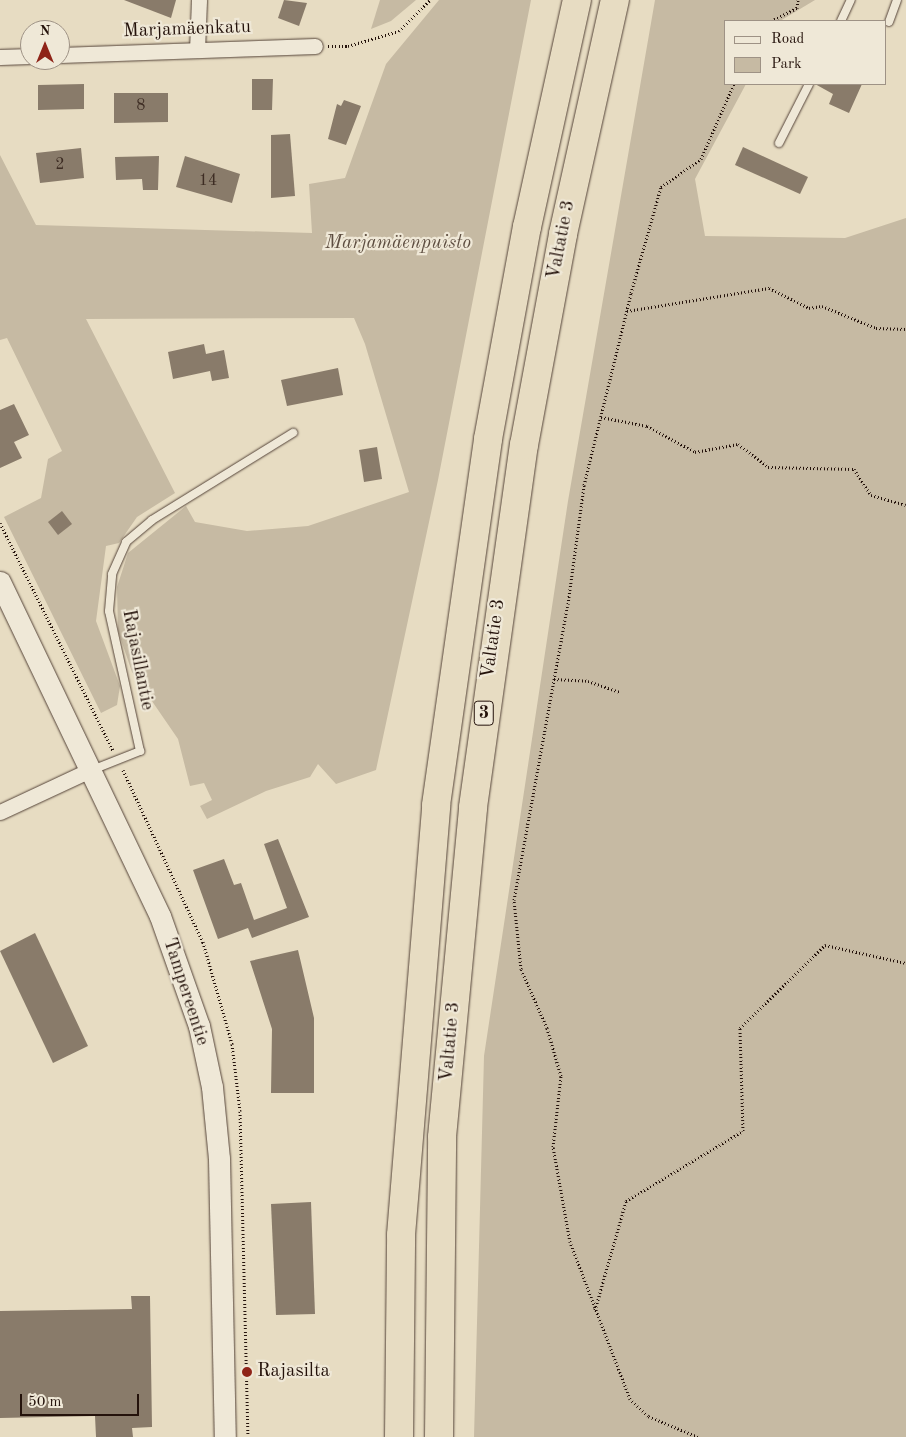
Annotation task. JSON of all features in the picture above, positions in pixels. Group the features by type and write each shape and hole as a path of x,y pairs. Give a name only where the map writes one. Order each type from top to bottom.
{"highway":[{"name":"Valtatie 3","path":"399,1437 401,1235 436,804 488,439 527,227 577,0"},
{"name":"Valtatie 3","path":"439,1437 442,1137 475,788 524,445 563,234 615,0"}],"main road":[{"name":"Tampereentie","path":"0,582 179,962 212,1087 219,1159 225,1437"}],"street":[{"path":"197,50 199,0"},
{"name":"Marjamäenkatu","path":"70,55 315,46"},
{"path":"0,57 20,56"},
{"path":"0,812 90,770"}],"lane":[{"path":"841,20 851,0"},
{"path":"889,22 897,0"},
{"path":"778,143 808,85"},
{"name":"Rajasillantie","path":"90,770 140,751 109,611 112,574 126,542 152,520 293,433"}],"path":[{"path":"315,46 348,46 399,32 430,0"},
{"path":"774,20 797,8 798,0"},
{"path":"698,1437 648,1416 630,1399 570,1242 553,1147 561,1076 547,1028 521,969 514,900 554,679 584,485 627,311 661,188 701,159 734,85"},
{"path":"627,311 769,288 809,308 822,306 876,328 906,329"},
{"path":"601,418 647,426 694,452 738,444 768,467 854,469 871,495 906,505"},
{"path":"554,679 588,681 620,692"},
{"path":"595,1311 626,1201 743,1131 740,1028 824,945 906,963"}],"green space":[{"path":"380,0 416,0 391,21 371,29"},
{"name":"Marjamäenpuisto","path":"439,0 531,0 438,480 376,770 336,784 318,764 310,777 266,791 207,819 200,806 212,800 204,783 190,786 178,739 132,672 118,631 117,587 128,553 186,506 195,522 247,531 308,526 409,492 365,344 354,318 86,319 175,493 137,517 119,543 106,546 96,621 120,686 117,705 101,713 4,517 41,498 48,459 62,451 7,338 0,340 0,155 36,225 312,233 309,184 345,178 386,64"},
{"path":"655,0 815,0 782,20 724,20 724,85 745,85 695,179 705,236 845,238 906,218 906,1437 474,1437 484,1056 568,501"}],"building":[{"path":"124,0 176,0 171,18"},
{"path":"284,0 307,3 299,26 278,18"},
{"path":"252,79 273,79 272,110 252,110"},
{"path":"84,84 84,109 38,110 38,85"},
{"path":"817,85 862,85 849,113 829,104 833,94"},
{"path":"114,93 168,93 168,122 114,123"},
{"path":"344,100 361,106 346,145 328,139 337,104 341,106"},
{"path":"290,134 295,196 271,198 271,135"},
{"path":"743,147 808,177 800,194 735,165"},
{"path":"81,148 84,178 40,183 36,153"},
{"path":"159,156 158,190 143,190 142,179 116,180 115,157"},
{"path":"185,156 240,174 232,203 176,187"},
{"path":"204,344 206,354 224,350 229,378 212,381 210,371 173,379 168,352"},
{"path":"338,368 343,395 287,406 281,380"},
{"path":"14,404 29,435 14,442 22,458 0,468 0,410"},
{"path":"377,447 382,479 364,482 359,450"},
{"path":"62,511 72,524 58,535 48,522"},
{"path":"278,839 309,917 252,938 248,928 218,939 193,870 224,859 234,885 241,883 254,920 287,908 264,844"},
{"path":"35,933 88,1046 53,1063 0,951"},
{"path":"298,950 314,1018 314,1093 271,1093 272,1029 250,961"},
{"path":"311,1202 315,1314 276,1315 271,1204"},
{"path":"131,1296 150,1296 152,1427 132,1428 133,1437 96,1437 95,1416 0,1418 0,1311 132,1309"}],"place":[{"name":"Rajasilta","path":"247,1372"}]}
